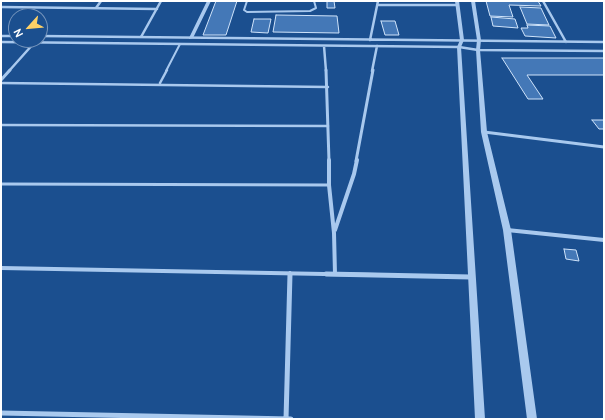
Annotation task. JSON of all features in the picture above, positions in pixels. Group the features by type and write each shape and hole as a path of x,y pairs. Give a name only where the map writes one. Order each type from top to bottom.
{"street":[{"path":"96,8 101,1"},
{"path":"141,37 161,1"},
{"path":"191,38 209,1"},
{"path":"370,40 378,1"},
{"path":"473,1 479,40 478,50 484,132 507,230 532,419"},
{"path":"543,1 566,42"},
{"path":"378,5 457,3 462,40 460,48 480,419"},
{"path":"1,7 158,8"},
{"path":"48,36 604,42"},
{"path":"48,43 377,46 460,48 478,50 604,51"},
{"path":"324,46 328,87 330,185 334,233 335,274"},
{"path":"334,233 354,174 377,46"},
{"path":"1,80 30,48"},
{"path":"484,132 604,147"},
{"path":"507,230 604,240"},
{"path":"1,268 472,277"},
{"path":"286,419 290,273"},
{"path":"1,412 291,419"}],"lane":[{"path":"247,1 244,10 247,12 310,11 316,8 314,1"},
{"path":"160,84 180,44"},
{"path":"1,83 328,87"},
{"path":"1,126 328,126"},
{"path":"1,184 330,185"}],"building":[{"path":"216,1 237,1 226,35 203,35"},
{"path":"327,1 334,1 335,8 327,8"},
{"path":"486,1 538,1 541,6 509,5 513,17 490,16"},
{"path":"520,7 541,8 549,25 527,24"},
{"path":"276,15 337,16 339,33 273,32"},
{"path":"491,17 515,19 518,28 493,26"},
{"path":"254,19 271,19 268,33 251,32"},
{"path":"381,21 395,21 399,35 385,35"},
{"path":"527,25 550,26 556,38 525,36 521,28 528,28"},
{"path":"502,58 604,58 604,75 527,75 543,99 528,99"},
{"path":"592,120 604,120 604,129 599,129"},
{"path":"564,249 576,250 579,261 566,259"}]}
